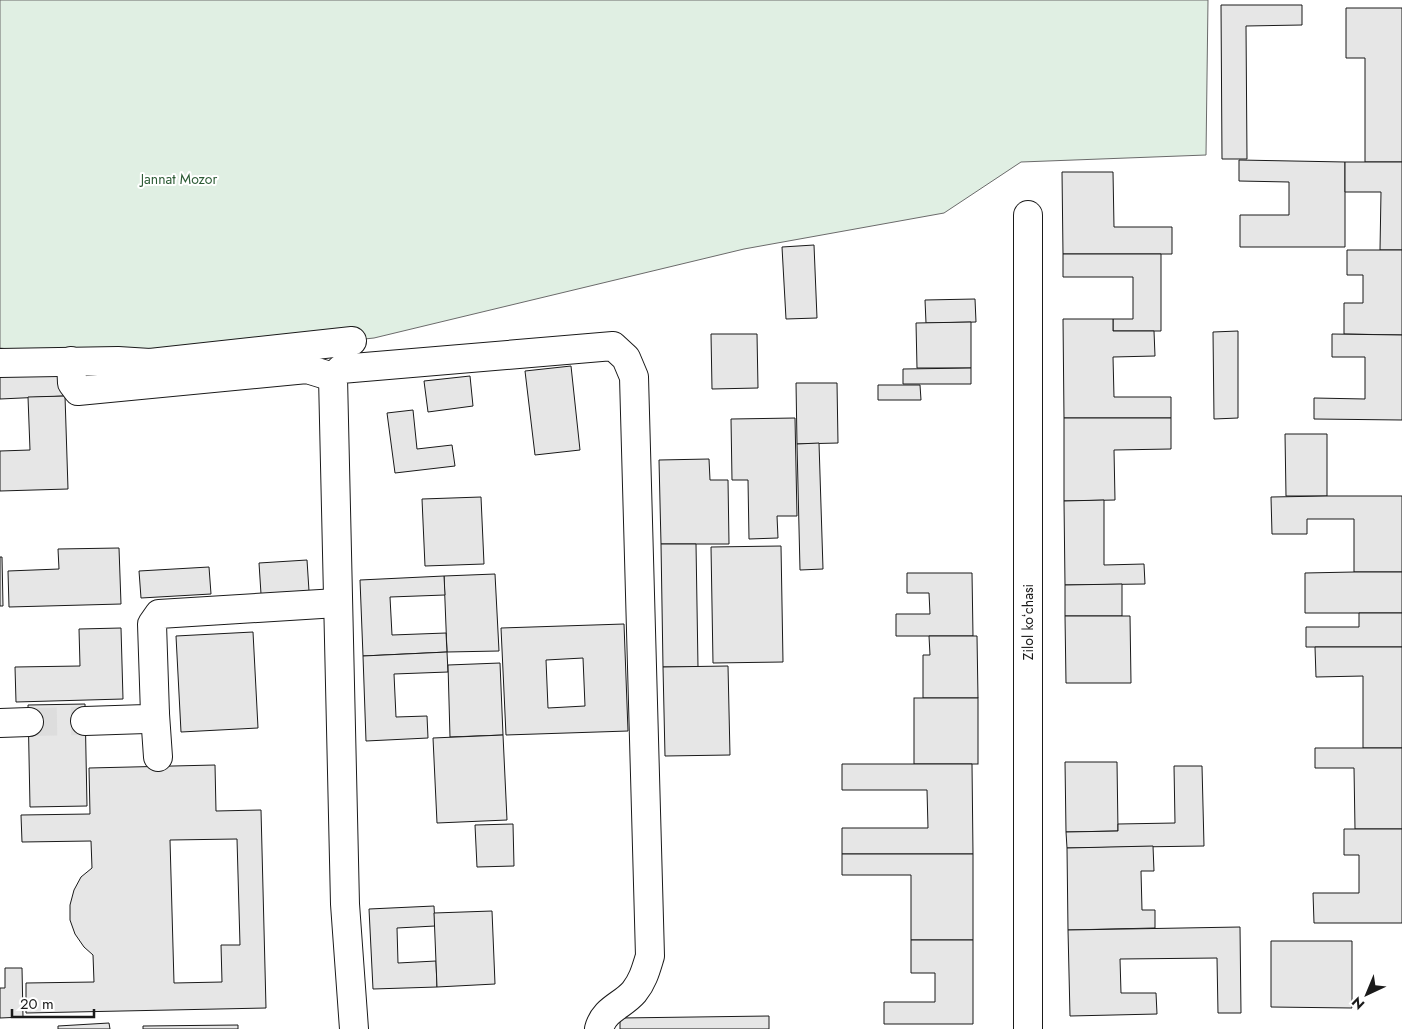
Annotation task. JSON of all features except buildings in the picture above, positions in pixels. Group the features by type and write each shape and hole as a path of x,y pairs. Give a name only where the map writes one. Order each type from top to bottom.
{"street":[{"name":"Zilol koʻchasi","path":"1028,215 1028,1029"},
{"path":"0,363 118,361 150,363 352,341"},
{"path":"354,1029 345,904 333,377 342,369 613,346 626,358 634,377 650,956 645,974 633,993 607,1013 601,1021 599,1029"},
{"path":"71,361 72,384 78,391 307,369 333,377"},
{"path":"158,757 154,714 152,624 159,614 337,603"},
{"path":"85,721 146,719 154,714"},
{"path":"0,723 29,722"}],"green space":[{"name":"Jannat Mozor","path":"0,0 1208,0 1206,155 1021,162 944,213 744,249 374,338 125,364 0,348"}],"tunnel":[{"path":"29,722 85,721"}]}
